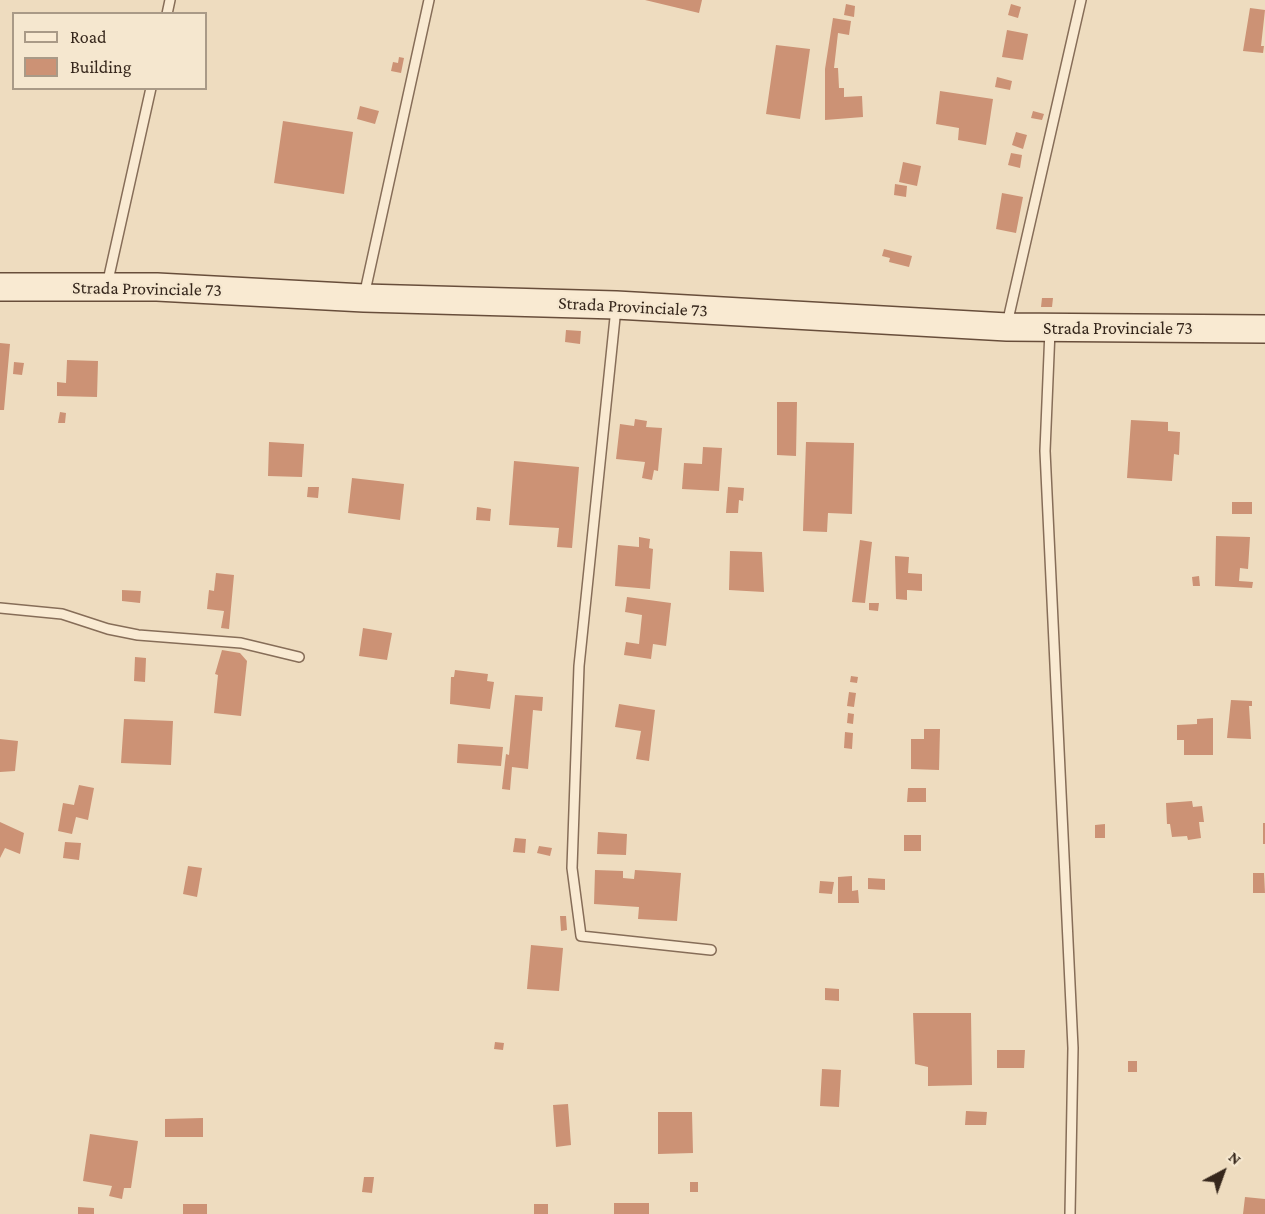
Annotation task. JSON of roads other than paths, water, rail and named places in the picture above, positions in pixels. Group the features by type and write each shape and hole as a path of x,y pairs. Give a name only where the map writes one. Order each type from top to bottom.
{"street":[{"name":"Strada Provinciale 73","path":"0,287 158,287 364,298 616,305 1007,327 1265,329"}],"lane":[{"path":"364,298 429,0"},
{"path":"1007,327 1081,0"},
{"path":"106,287 151,90"},
{"path":"616,305 579,666 572,868 581,936 711,950"},
{"path":"1050,327 1045,451 1074,1048 1070,1214"},
{"path":"0,608 62,614 108,629 138,635 241,643 300,657"}]}
